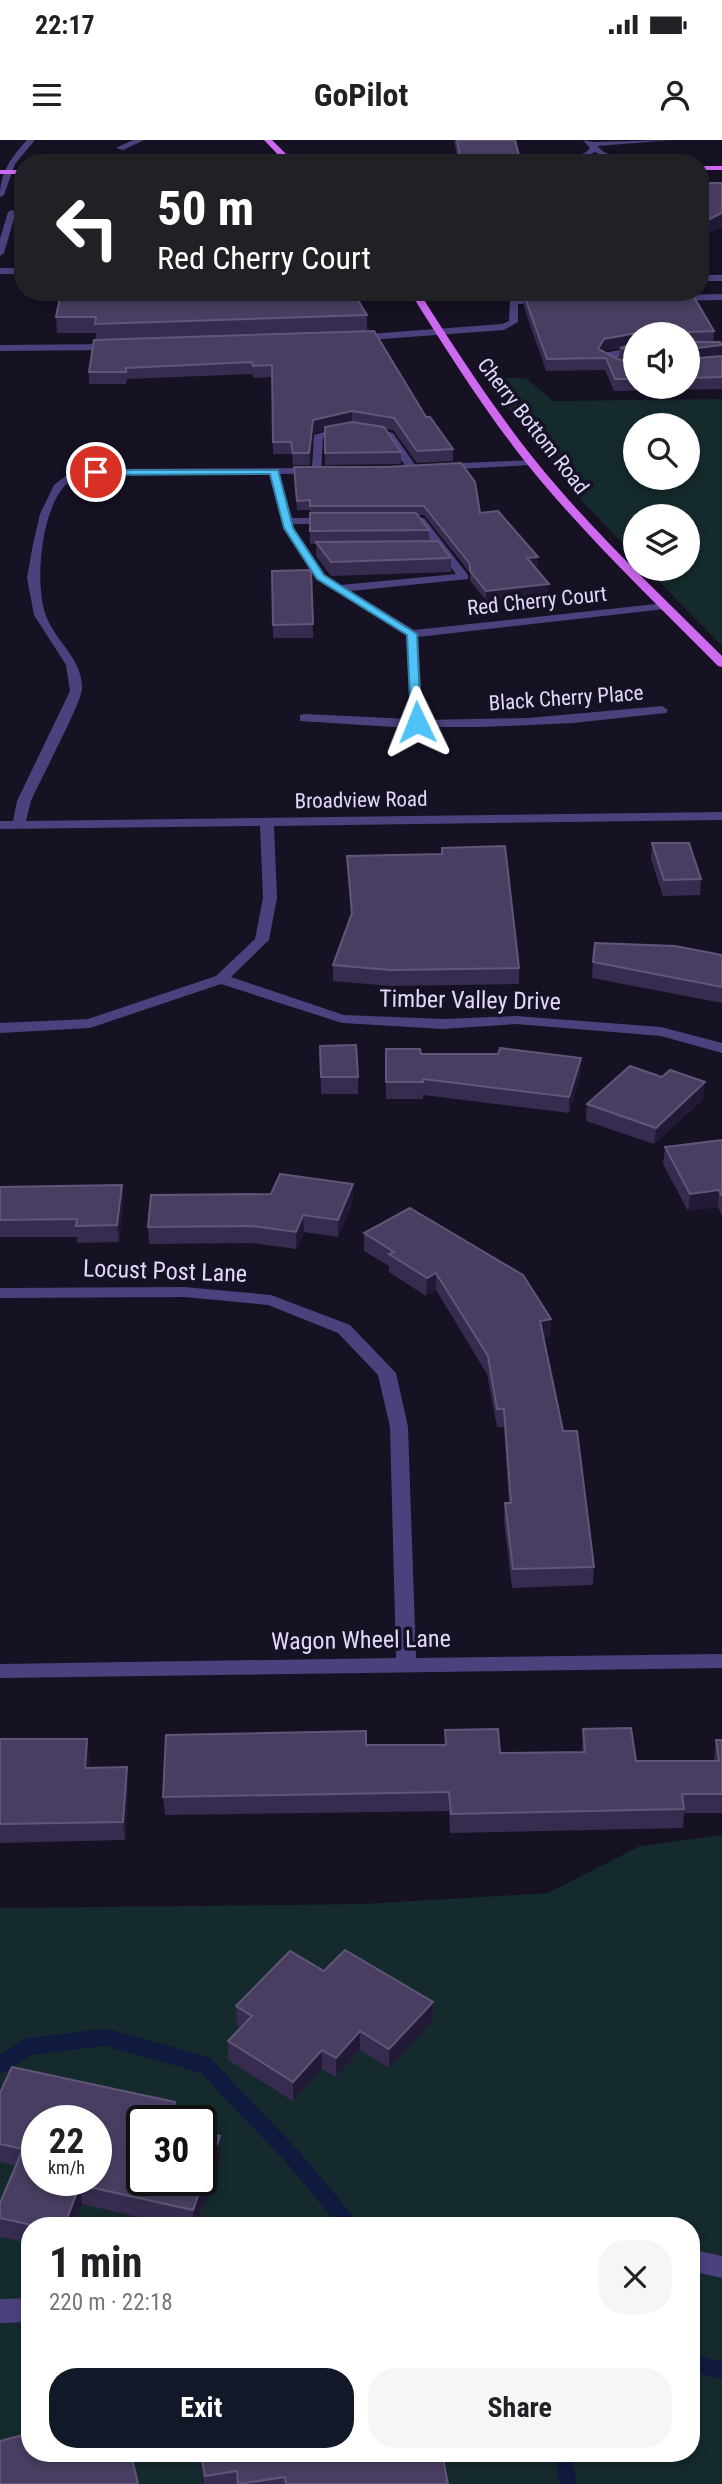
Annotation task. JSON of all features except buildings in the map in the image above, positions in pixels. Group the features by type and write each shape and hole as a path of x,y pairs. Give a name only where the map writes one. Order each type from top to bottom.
{"main road":[{"path":"268,140 282,154"},
{"name":"Cherry Bottom Road","path":"420,301 531,462 617,558 722,663"}],"street":[{"path":"18,154 31,140"},
{"path":"120,148 141,140"},
{"path":"590,144 659,143 669,140"},
{"path":"590,144 608,154"},
{"path":"0,195 4,172"},
{"path":"0,212 12,212 0,253"},
{"path":"350,339 504,327 514,322 513,302 537,301"},
{"path":"0,348 121,347"},
{"path":"623,351 607,355 605,359 623,367"},
{"path":"317,471 318,437 339,431 370,430 389,435 413,469"},
{"path":"399,470 531,462"},
{"path":"19,824 24,801 76,691 72,665 40,615 33,578 45,514 58,487 71,477 126,471 330,471"},
{"path":"274,472 287,521 301,550 321,577 412,634 417,722"},
{"path":"287,521 349,520"},
{"path":"342,589 464,577 420,520 397,520"},
{"path":"430,549 443,549"},
{"path":"301,550 314,550"},
{"name":"Red Cherry Court","path":"412,634 665,606"},
{"name":"Black Cherry Place","path":"304,718 417,722 565,721 662,710"},
{"name":"Broadview Road","path":"0,825 722,816"},
{"path":"0,1028 90,1023 220,979 262,940 270,898 267,822"},
{"name":"Timber Valley Drive","path":"220,979 342,1019 443,1024 516,1020 661,1032 722,1048"},
{"name":"Locust Post Lane","path":"0,1293 184,1292 271,1300 344,1329 387,1373 399,1427 406,1667"},
{"name":"Wagon Wheel Lane","path":"0,1671 722,1661"},
{"path":"700,2262 722,2266"},
{"path":"0,2311 21,2310"}],"green space":[{"path":"484,378 526,378 553,401 722,399 722,646 659,581 700,581 700,504 623,504 623,544 579,498"},
{"path":"722,1835 722,2484 0,2484 0,1908 364,1904 548,1893 640,1846"}],"waterway":[{"path":"0,2065 28,2047 105,2037 205,2065 292,2156 343,2217"},
{"path":"700,2365 722,2370"},
{"path":"564,2462 568,2484"}],"route":[{"path":"96,472 274,472 289,528 321,577 412,634 417,722"}]}
